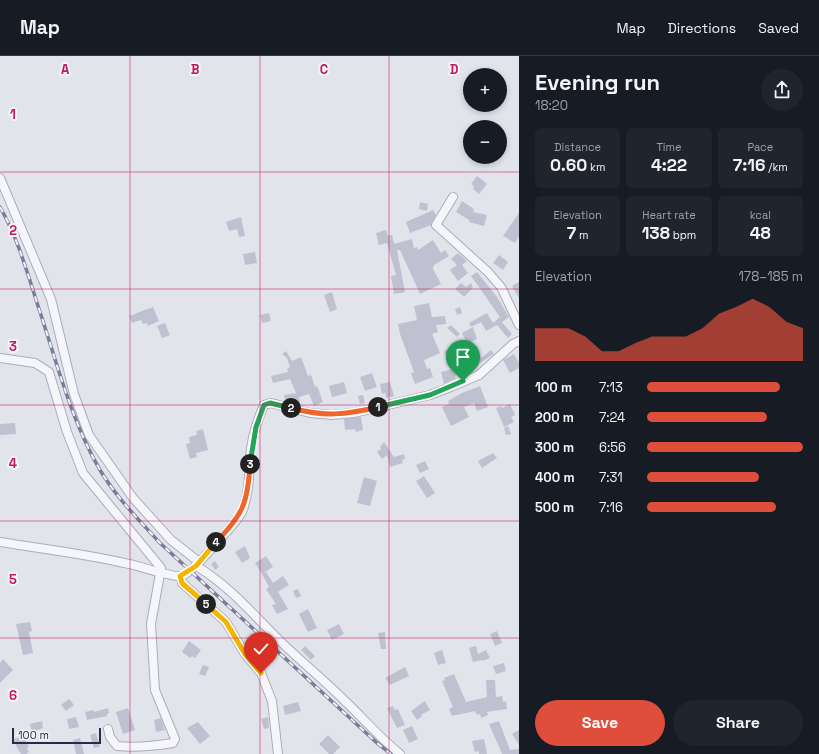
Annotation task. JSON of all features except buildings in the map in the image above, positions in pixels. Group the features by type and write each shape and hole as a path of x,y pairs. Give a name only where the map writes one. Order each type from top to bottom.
{"street":[{"path":"0,178 51,300 74,394 89,435 133,498 171,540 240,600 277,638 345,701 380,737 400,754"},
{"path":"453,197 436,225 488,272 501,287 519,325"},
{"path":"0,542 127,563 180,576 197,564 234,524 241,513 248,487 250,456 258,422 264,405 270,403 310,414 332,416 354,413 430,395 478,375 513,344 519,341"},
{"path":"0,358 35,363 49,372 67,432 84,473 161,568 151,624 155,690 160,705 173,730 175,739 173,744 132,747 117,746 110,737 108,729"},
{"path":"180,576 182,583 226,622 245,654 261,673 272,701 278,754"}],"railway":[{"path":"0,207 13,233 23,260 81,433 100,470 113,490 160,543 377,743 391,754"}],"route":[{"path":"261,673 245,654 226,622 182,583 180,576 185,575 196,566 211,547 234,524 241,513 246,500 250,470 250,456 256,427 264,405 270,403 310,414 332,416 354,413 430,395 463,381"}]}
